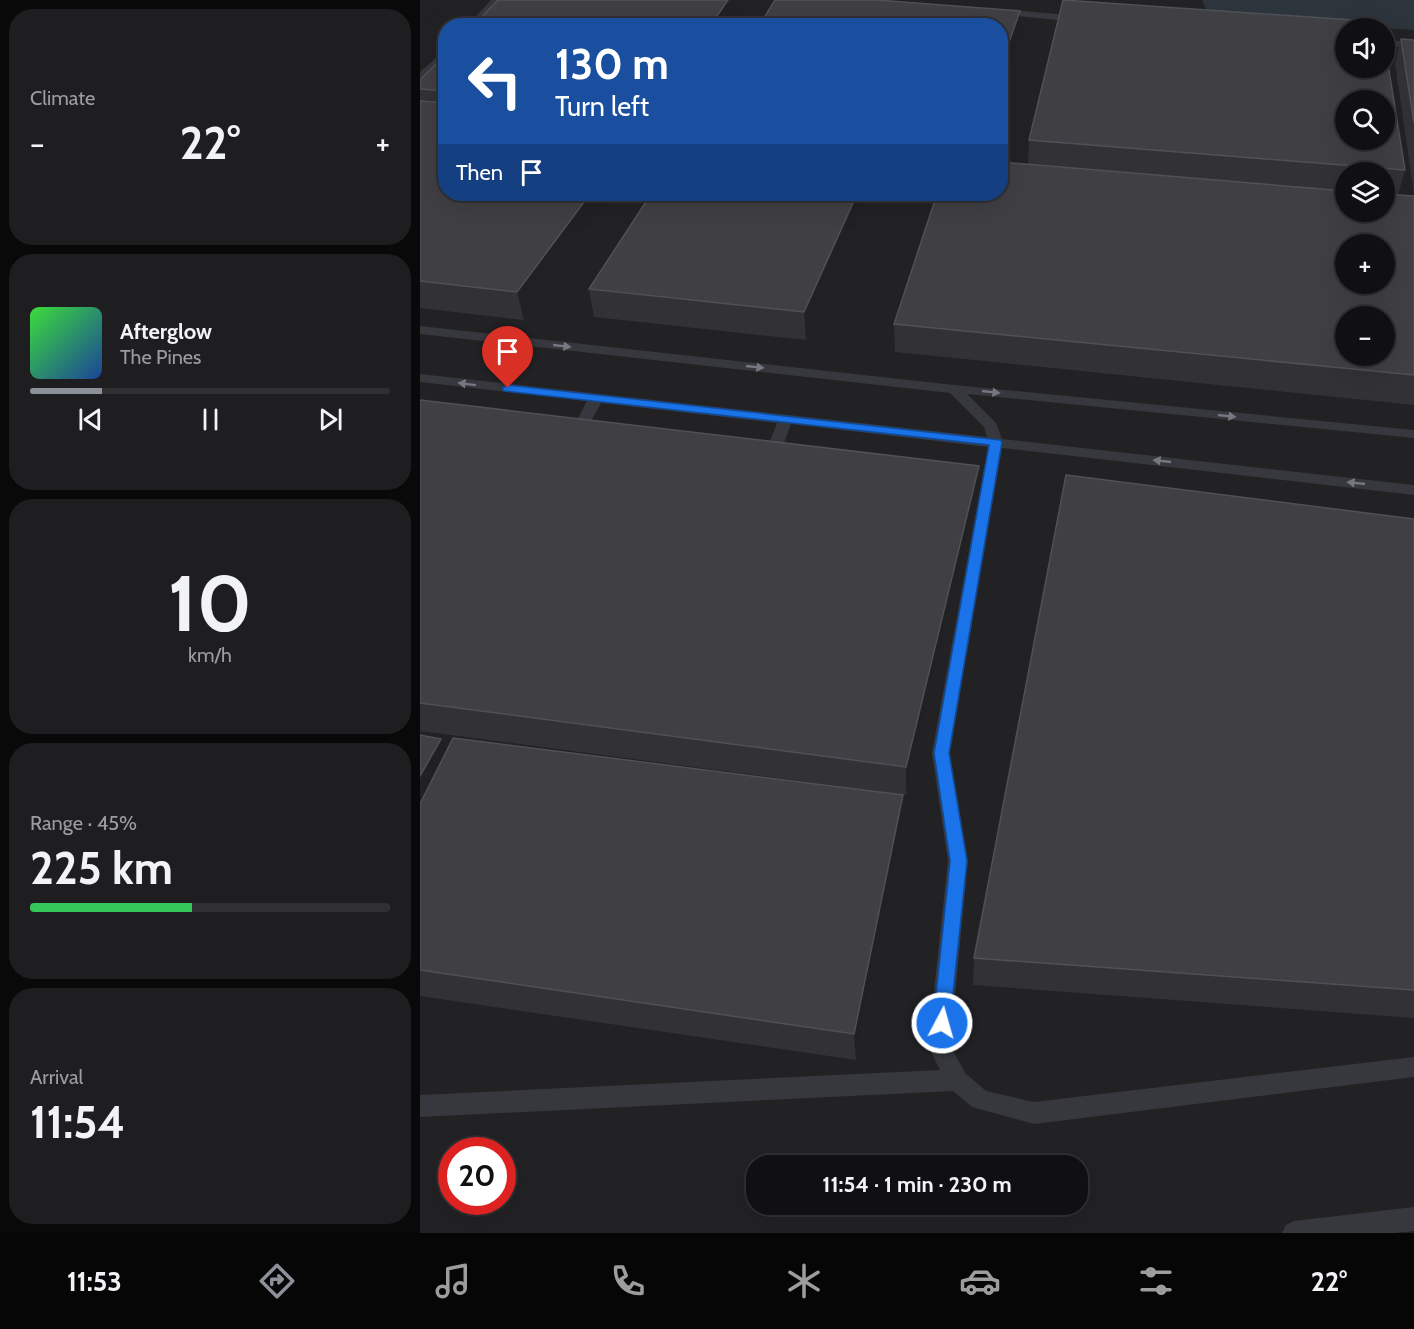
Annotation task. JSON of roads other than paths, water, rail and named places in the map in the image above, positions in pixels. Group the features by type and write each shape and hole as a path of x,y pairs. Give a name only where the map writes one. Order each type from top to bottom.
{"lane":[{"path":"479,18 496,0"},
{"path":"992,12 1086,19"},
{"path":"1395,44 1414,45"},
{"path":"420,78 438,60"},
{"path":"420,330 954,389 1414,434"},
{"path":"420,378 1414,490"},
{"path":"954,389 991,426 996,442 941,753 958,861 939,1046 957,1080 980,1100 1034,1113 1414,1066"},
{"path":"577,434 596,398"},
{"path":"741,451 768,453 777,443 785,420"},
{"path":"420,1106 957,1080"},
{"path":"1294,1233 1414,1219"}]}
